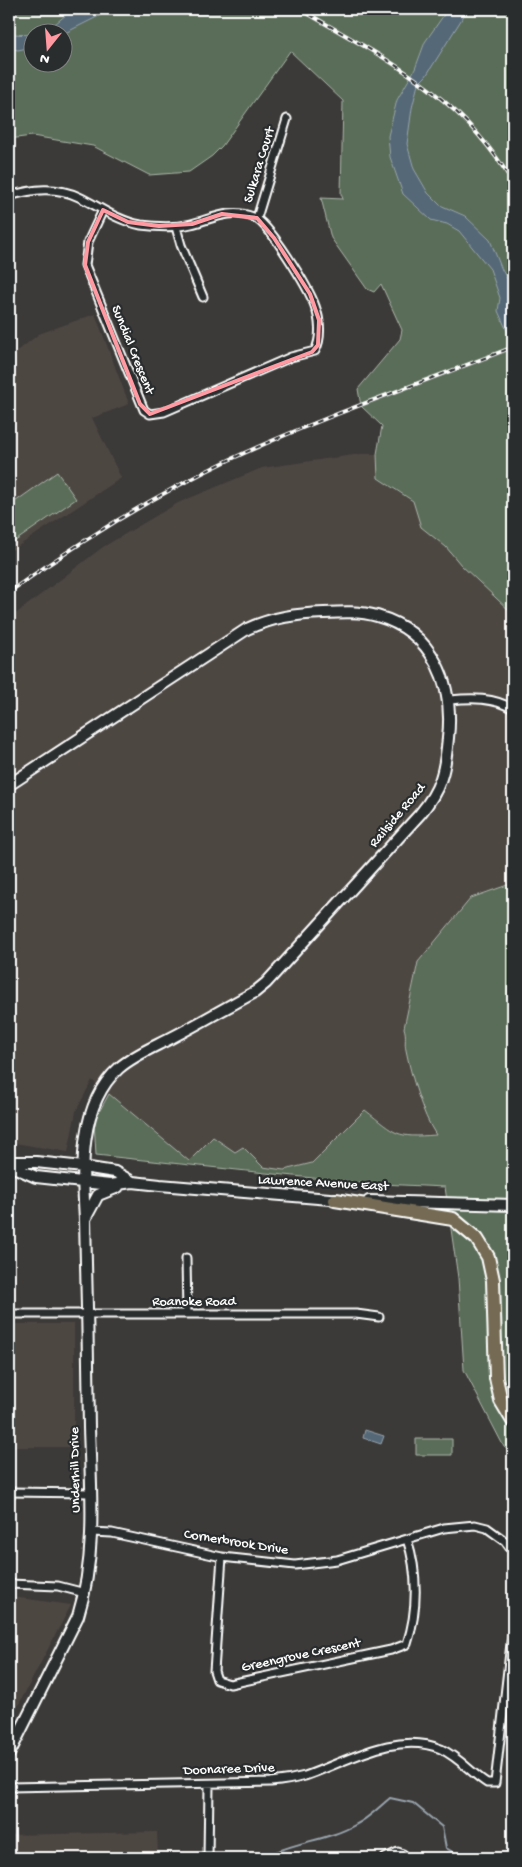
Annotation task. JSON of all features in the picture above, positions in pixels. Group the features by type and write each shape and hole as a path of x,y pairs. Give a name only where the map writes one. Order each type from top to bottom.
{"highway":[{"path":"335,1200 452,1219 477,1240 488,1257 493,1280 496,1378 501,1401 513,1421"}],"street":[{"name":"Sulkara Court","path":"257,218 287,119"},
{"path":"9,196 34,190 59,190 79,197 134,223 176,227 222,214 244,214 257,218"},
{"name":"Sundial Crescent","path":"103,210 88,242 85,265 144,410 150,414 157,414 291,358 315,351 319,340 316,308 274,238 257,218"},
{"path":"176,227 181,245 204,297"},
{"name":"Railside Road","path":"9,786 240,634 263,621 279,617 348,612 373,615 390,621 412,634 433,657 440,670 450,700 447,753 440,786 434,797 309,937 255,992 143,1052 118,1069 105,1085 89,1119 83,1167"},
{"path":"450,700 480,698 500,702 513,709"},
{"name":"Lawrence Avenue East","path":"9,1163 83,1167 115,1172 133,1182"},
{"name":"Lawrence Avenue East","path":"9,1163 36,1177 110,1185 133,1182 335,1200 513,1205"},
{"name":"Underhill Drive","path":"9,1754 76,1620 85,1593 90,1563 91,1493 83,1167"},
{"path":"85,1220 98,1195 133,1182"},
{"path":"186,1258 187,1314"},
{"name":"Roanoke Road","path":"9,1314 356,1314 379,1317"},
{"path":"9,1492 91,1493"},
{"name":"Cornerbrook Drive","path":"91,1532 112,1533 222,1556 285,1565 313,1564 338,1560 444,1528 475,1525 487,1528 505,1541 513,1552"},
{"name":"Greengrove Crescent","path":"222,1556 214,1665 217,1680 230,1684 391,1650 407,1644 410,1634 416,1577 407,1539"},
{"path":"9,1584 58,1586 85,1593"},
{"name":"Doonaree Drive","path":"9,1787 256,1784 304,1776 374,1750 408,1744 435,1747 449,1753 473,1770 482,1780 492,1784 495,1783 497,1775 497,1757 513,1626"},
{"path":"208,1858 209,1784"},
{"path":"385,1858 398,1852 406,1858"}],"highlighted area":[{"path":"103,210 128,222 159,226 192,224 222,214 257,218 274,238 310,294 319,320 318,345 312,352 150,414 140,404 85,265 88,242"}],"shaded area":[{"path":"95,314 129,404 92,418 121,478 9,552 9,358 39,334"},
{"path":"361,454 377,454 378,478 435,517 513,601 513,883 471,898 418,962 404,1028 435,1119 437,1135 407,1137 395,1133 365,1110 312,1163 284,1170 263,1167 243,1147 235,1152 189,1161 92,1080 76,1111 68,1152 9,1142 9,619 103,547 178,503 262,468"},
{"path":"9,1324 74,1324 74,1447 9,1447"},
{"path":"12,1597 71,1605 9,1723 9,1617"},
{"path":"157,1832 158,1858 9,1858 9,1835"}],"green space":[{"path":"9,9 513,9 513,614 461,565 446,547 421,527 413,501 378,478 377,454 382,426 361,406 358,389 400,339 402,330 381,284 374,292 367,289 331,238 321,198 343,199 341,194 343,101 290,51 222,146 212,156 189,172 149,175 93,146 32,136 9,139"},
{"path":"57,472 76,499 11,544 9,541 9,506"},
{"path":"513,883 513,1454 504,1447 464,1370 458,1278 445,1187 360,1183 96,1155 94,1121 109,1094 189,1161 213,1137 235,1152 243,1147 263,1167 284,1170 312,1163 365,1110 397,1133 412,1136 436,1135 426,1116 418,1094 405,1047 404,1028 418,962 471,898"},
{"path":"416,1439 452,1439 452,1455 416,1455"}],"water":[{"path":"73,9 113,9 72,30 72,22 57,22"},
{"path":"448,9 468,9 426,76 418,84 412,108 407,144 414,169 428,193 440,205 465,216 490,240 502,270 513,289 513,344 498,311 500,298 490,269 459,231 447,224 431,220 403,194 390,157 388,136 397,100 415,69 425,42"},
{"path":"9,22 14,34 22,34 22,49 9,48"},
{"path":"365,1430 384,1436 381,1444 363,1438"}],"waterway":[{"path":"273,1858 276,1852 346,1830 369,1816 390,1798 413,1803 442,1827 446,1848 463,1858"}],"railway":[{"path":"300,9 391,62 445,102 493,152 513,183"},
{"path":"9,592 62,555 116,521 200,474 264,444 335,415 513,347"}]}
